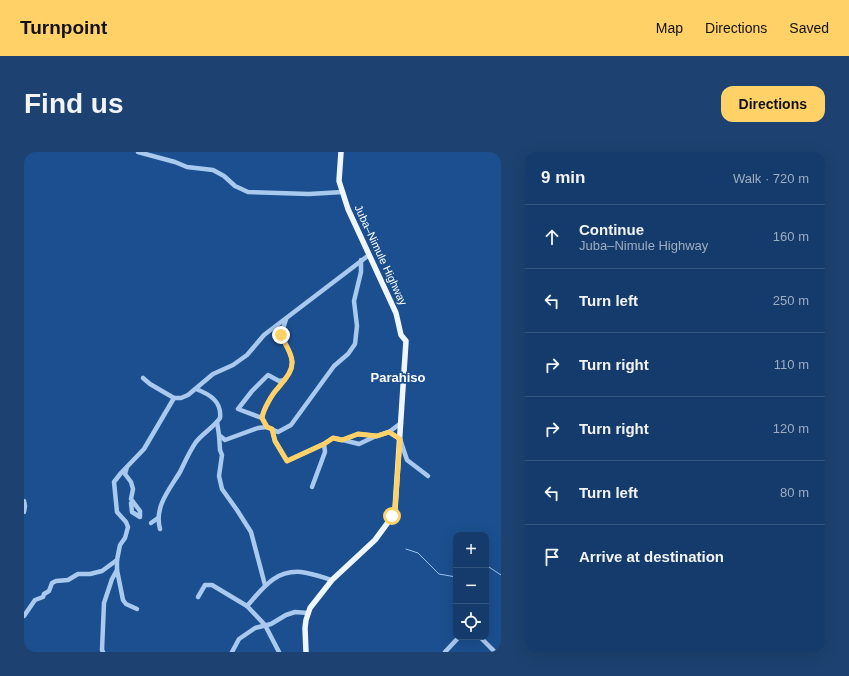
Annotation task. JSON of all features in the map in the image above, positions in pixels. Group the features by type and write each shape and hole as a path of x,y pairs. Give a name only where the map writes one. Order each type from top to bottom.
{"main road":[{"name":"Juba–Nimule Highway","path":"306,652 305,628 310,608 332,580 375,540 392,516 395,509 400,439 406,341 400,335 396,313 348,209 339,181 341,152"}],"street":[{"path":"138,152 175,162 187,167 214,170 224,176 235,186 248,192 308,194 343,192"},
{"path":"143,378 150,384 174,398 181,398 213,374 233,365 264,336 369,255"},
{"path":"218,435 225,440 258,428 270,428 278,432 291,425 334,366 352,349 356,338 357,326 354,301 361,272 361,260"},
{"path":"262,418 262,413 290,371 292,360 281,335 286,319"},
{"path":"285,380 279,381 268,375 252,391 238,410 262,418 270,428 275,441 287,461 324,444 333,438 359,444 389,432 401,423"},
{"path":"160,529 158,518 162,501 181,470 188,455 204,433 220,418 221,412 212,396 196,388"},
{"path":"137,609 126,604 123,600 117,570 120,545 125,538 128,527 123,518 117,512 114,482 121,472 144,449 174,398"},
{"path":"217,422 220,450 222,455 220,476 222,489 251,532 265,586"},
{"path":"389,432 400,439 407,460 428,476"},
{"path":"342,440 358,434 377,436"},
{"path":"312,488 325,452 324,444"},
{"path":"123,518 127,519 135,515 140,517 140,511 132,502 131,496 133,489 125,474 128,466"},
{"path":"24,501 24,512"},
{"path":"151,523 158,518"},
{"path":"24,616 35,600 43,597 44,594 49,591 52,583 56,581 68,580 78,574 90,574 102,571 117,560"},
{"path":"102,651 104,603 117,570"},
{"path":"247,606 276,576 286,573 302,572 332,580"},
{"path":"198,597 205,585 212,585 247,606 265,625 279,652"},
{"path":"232,652 239,639 255,628 295,612 308,613"},
{"path":"445,652 456,640"},
{"path":"483,640 495,652"}],"waterway":[{"path":"406,549 418,553 439,574 453,576"},
{"path":"489,567 501,575"}],"district":[{"name":"Parahiso","path":"398,377"}],"route":[{"path":"281,335 283,343 288,348 292,360 290,371 262,413 262,418 267,427 272,429 275,441 287,461 324,444 333,438 342,440 358,434 377,436 389,432 400,439 395,509 392,516"}]}
